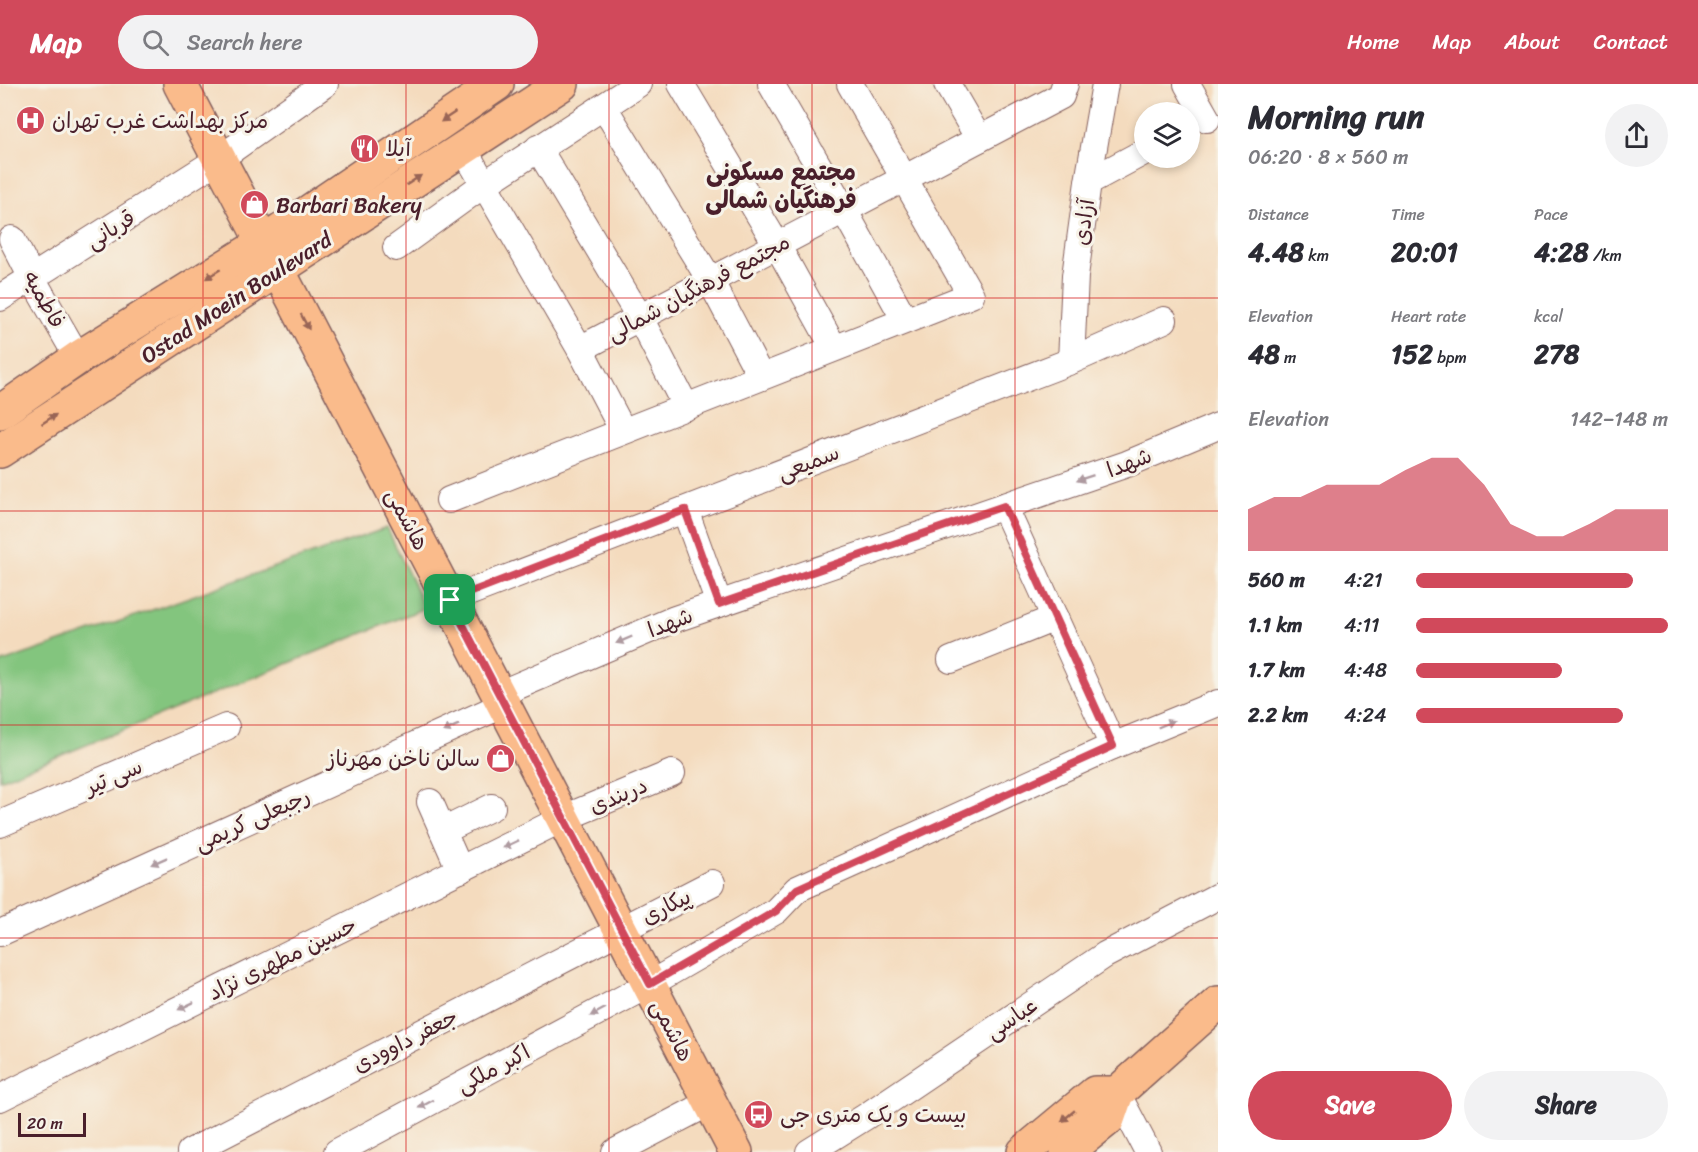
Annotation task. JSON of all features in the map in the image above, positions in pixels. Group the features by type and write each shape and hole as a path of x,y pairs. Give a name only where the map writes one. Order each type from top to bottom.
{"main road":[{"name":"هاشمی","path":"180,84 564,818 735,1151"},
{"name":"Ostad Moein Boulevard","path":"0,451 270,256 497,84"},
{"name":"Ostad Moein Boulevard","path":"0,412 78,358 270,256 462,148 562,84"},
{"path":"1067,1152 1108,1119 1117,1093 1218,1003"},
{"path":"1024,1152 1095,1093 1117,1093"}],"street":[{"name":"قربانی","path":"0,298 219,159 325,84"},
{"path":"396,248 483,185 638,84"},
{"path":"681,84 777,245 834,348"},
{"path":"771,84 905,320"},
{"path":"449,500 971,295 850,84"},
{"path":"947,84 979,139"},
{"name":"مجتمع فرهنگیان شمالی","path":"580,349 1061,96 1065,84"},
{"name":"آزادی","path":"1071,361 1075,276 1105,84"},
{"path":"1187,84 1205,120"},
{"path":"604,107 710,280 761,377"},
{"path":"462,148 580,349 623,431"},
{"path":"538,148 640,318 686,407"},
{"path":"1088,182 1134,157"},
{"name":"فاطمیه","path":"12,239 78,358"},
{"name":"سمیعی","path":"450,600 1071,361 1164,320"},
{"name":"شهدا","path":"502,699 675,619 1126,464 1218,426"},
{"path":"1004,506 1113,746"},
{"path":"685,510 719,604"},
{"path":"951,660 1055,618"},
{"name":"رجبعلی کریمی","path":"0,933 502,699"},
{"name":"اکبر ملکی","path":"338,1152 650,984 776,911 797,889 1113,746 1218,703"},
{"name":"سی تیر","path":"0,824 226,727"},
{"name":"دربندی","path":"564,818 672,773"},
{"path":"430,802 460,870"},
{"path":"443,831 492,807"},
{"name":"حسین مطهری نژاد","path":"0,1098 564,818"},
{"name":"پیکاری","path":"621,929 712,883"},
{"name":"عباسی","path":"809,1152 839,1144 865,1117 1105,955 1218,896"},
{"name":"جعفر داوودی","path":"190,1152 621,929"},
{"path":"1117,1093 1148,1152"},
{"path":"615,1152 711,1102"}],"green space":[{"path":"387,528 425,608 0,780 0,663"}],"place":[{"name":"مرکز بهداشت غرب تهران","path":"31,120"},
{"name":"آیلا","path":"364,148"},
{"name":"Barbari Bakery","path":"255,205"},
{"name":"سالن ناخن مهرناز","path":"501,758"},
{"name":"بیست و یک متری جی","path":"759,1114"}],"district":[{"name":"مجتمع مسکونی فرهنگیان شمالی","path":"781,186"}],"route":[{"path":"1004,506 1113,746 797,889 776,911 650,984 450,600 685,510 719,604 1004,506"}]}
